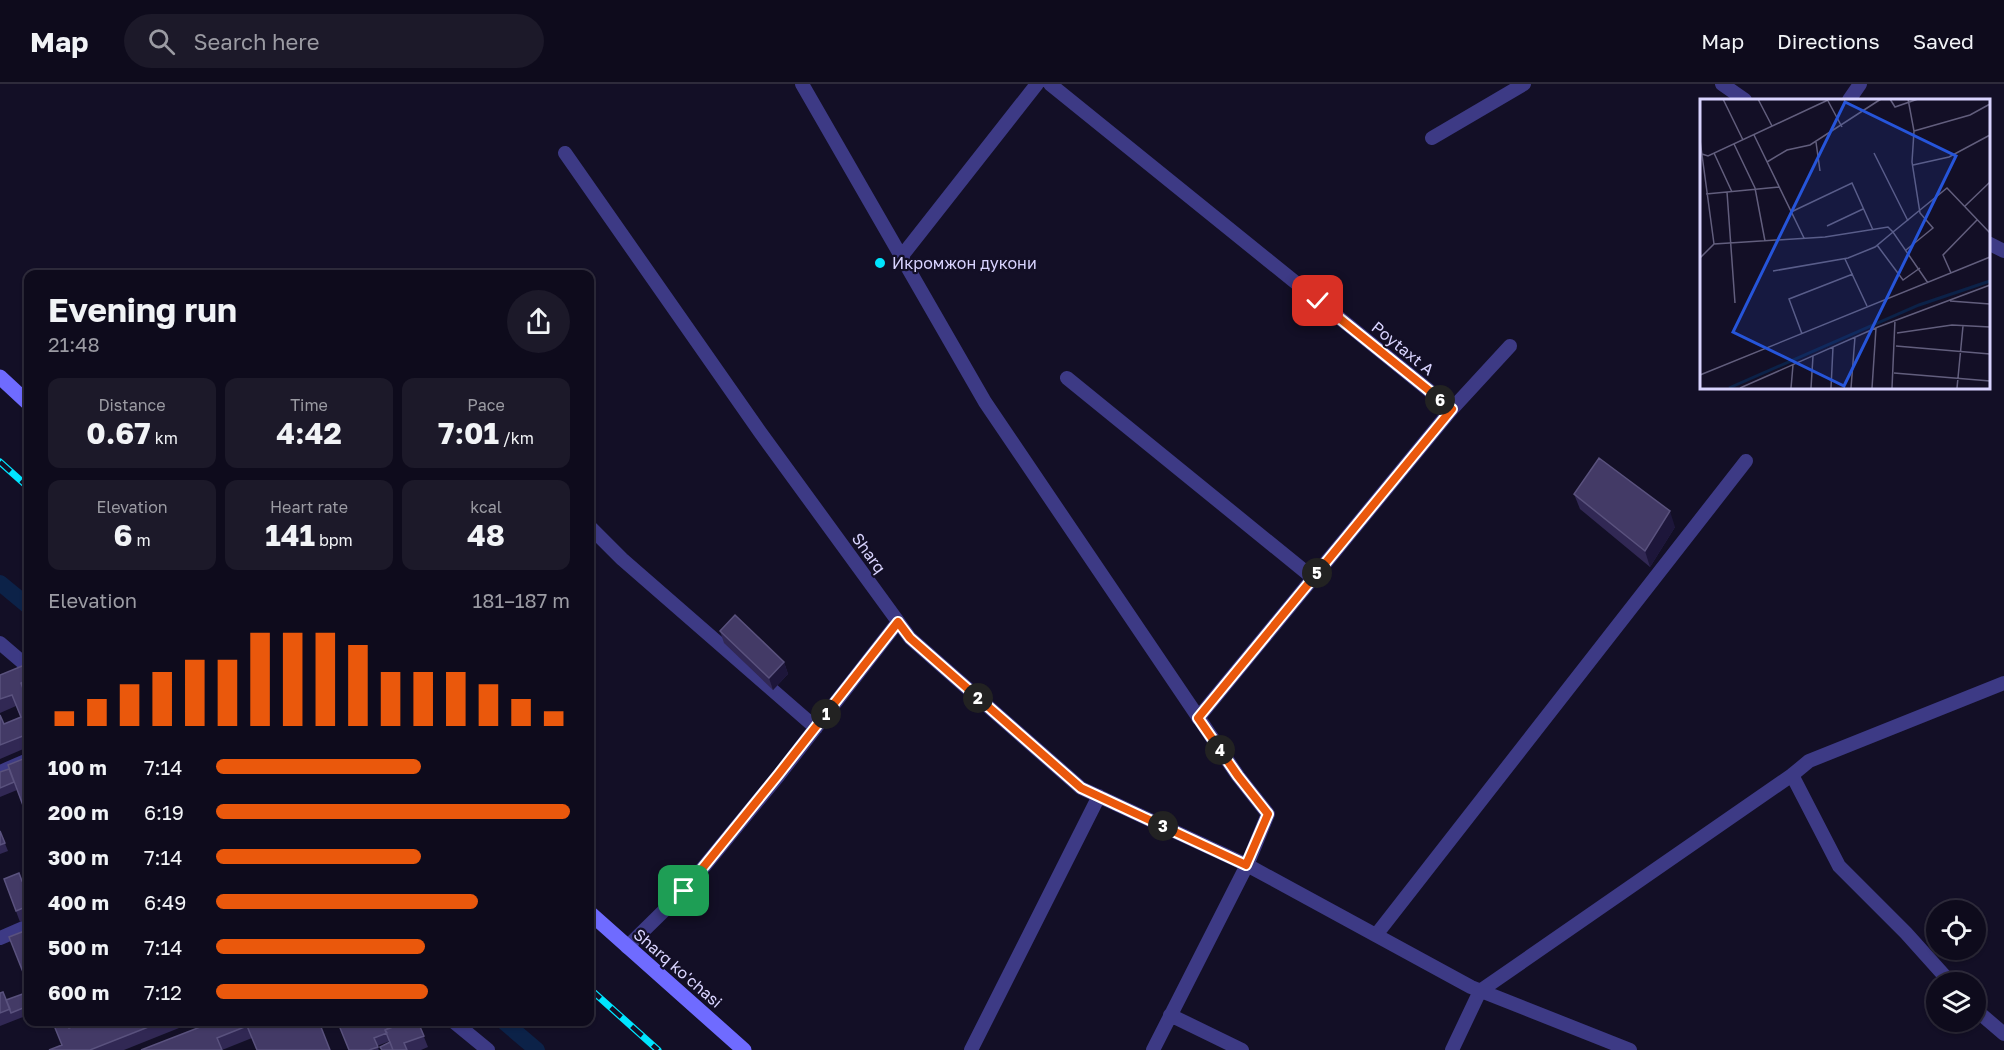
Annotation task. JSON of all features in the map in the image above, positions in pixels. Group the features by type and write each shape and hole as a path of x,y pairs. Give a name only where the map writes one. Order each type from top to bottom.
{"main road":[{"path":"0,377 24,399"},
{"name":"Sharq ko'chasi","path":"594,917 744,1050"}],"street":[{"path":"802,84 985,402 1198,718 1238,776 1268,814 1246,865 1153,1050"},
{"path":"901,257 1037,84"},
{"name":"Poytaxt A","path":"1050,84 1452,409"},
{"path":"1432,138 1524,84"},
{"path":"1722,84 1744,99"},
{"path":"1850,99 1860,84"},
{"name":"Sharq","path":"565,153 760,432 910,638 1081,788 1246,865 1480,990 1630,1050"},
{"path":"1989,244 2004,251"},
{"path":"1198,718 1452,409 1510,346"},
{"path":"1067,378 1313,578"},
{"path":"1376,935 1746,461"},
{"path":"594,531 649,583 816,728"},
{"path":"627,947 684,891 816,728 898,622"},
{"path":"0,643 24,664"},
{"path":"1452,1050 1480,990 1792,775 1809,760 2004,683"},
{"path":"0,772 24,762"},
{"path":"1792,775 1839,866 1906,933 1941,972"},
{"path":"970,1050 1099,796"},
{"path":"0,938 24,928"},
{"path":"1170,1016 1242,1050"},
{"path":"1986,1019 2004,1034"},
{"path":"459,1026 488,1050"}],"building":[{"path":"1599,458 1670,511 1645,551 1574,494"},
{"path":"735,615 784,662 769,678 720,631"},
{"path":"24,665 24,683 21,683 24,691 24,736 0,745 0,715 4,724 21,717 12,695 0,699 0,675"},
{"path":"24,759 24,808 8,765"},
{"path":"9,769 14,782 0,788 0,772"},
{"path":"0,831 5,843 0,845"},
{"path":"19,873 22,881 24,880 24,908 16,911 4,879"},
{"path":"24,931 24,974 9,937"},
{"path":"3,992 10,1009 0,1013 0,993"},
{"path":"24,993 24,1008 11,1013 6,1000"},
{"path":"54,1026 68,1026 69,1028 74,1026 151,1026 90,1050 49,1050 62,1045"},
{"path":"203,1026 247,1026 217,1038 222,1050 141,1050"},
{"path":"247,1026 321,1026 330,1050 257,1050"},
{"path":"339,1026 388,1026 389,1028 385,1030 387,1033 374,1038 378,1047 369,1050 349,1050"},
{"path":"396,1026 420,1026 424,1036 404,1043 407,1050 393,1050 385,1030"},
{"path":"390,1042 393,1050 382,1050 380,1047"}],"waterway":[{"path":"0,583 24,603"},
{"path":"509,1026 537,1050"}],"railway":[{"path":"0,462 24,483"},
{"path":"594,993 658,1050"}],"place":[{"name":"Икромжон дукони","path":"880,263"}],"route":[{"path":"684,891 898,622 910,638 1081,788 1246,865 1268,814 1238,776 1198,718 1452,409 1318,301"}]}
